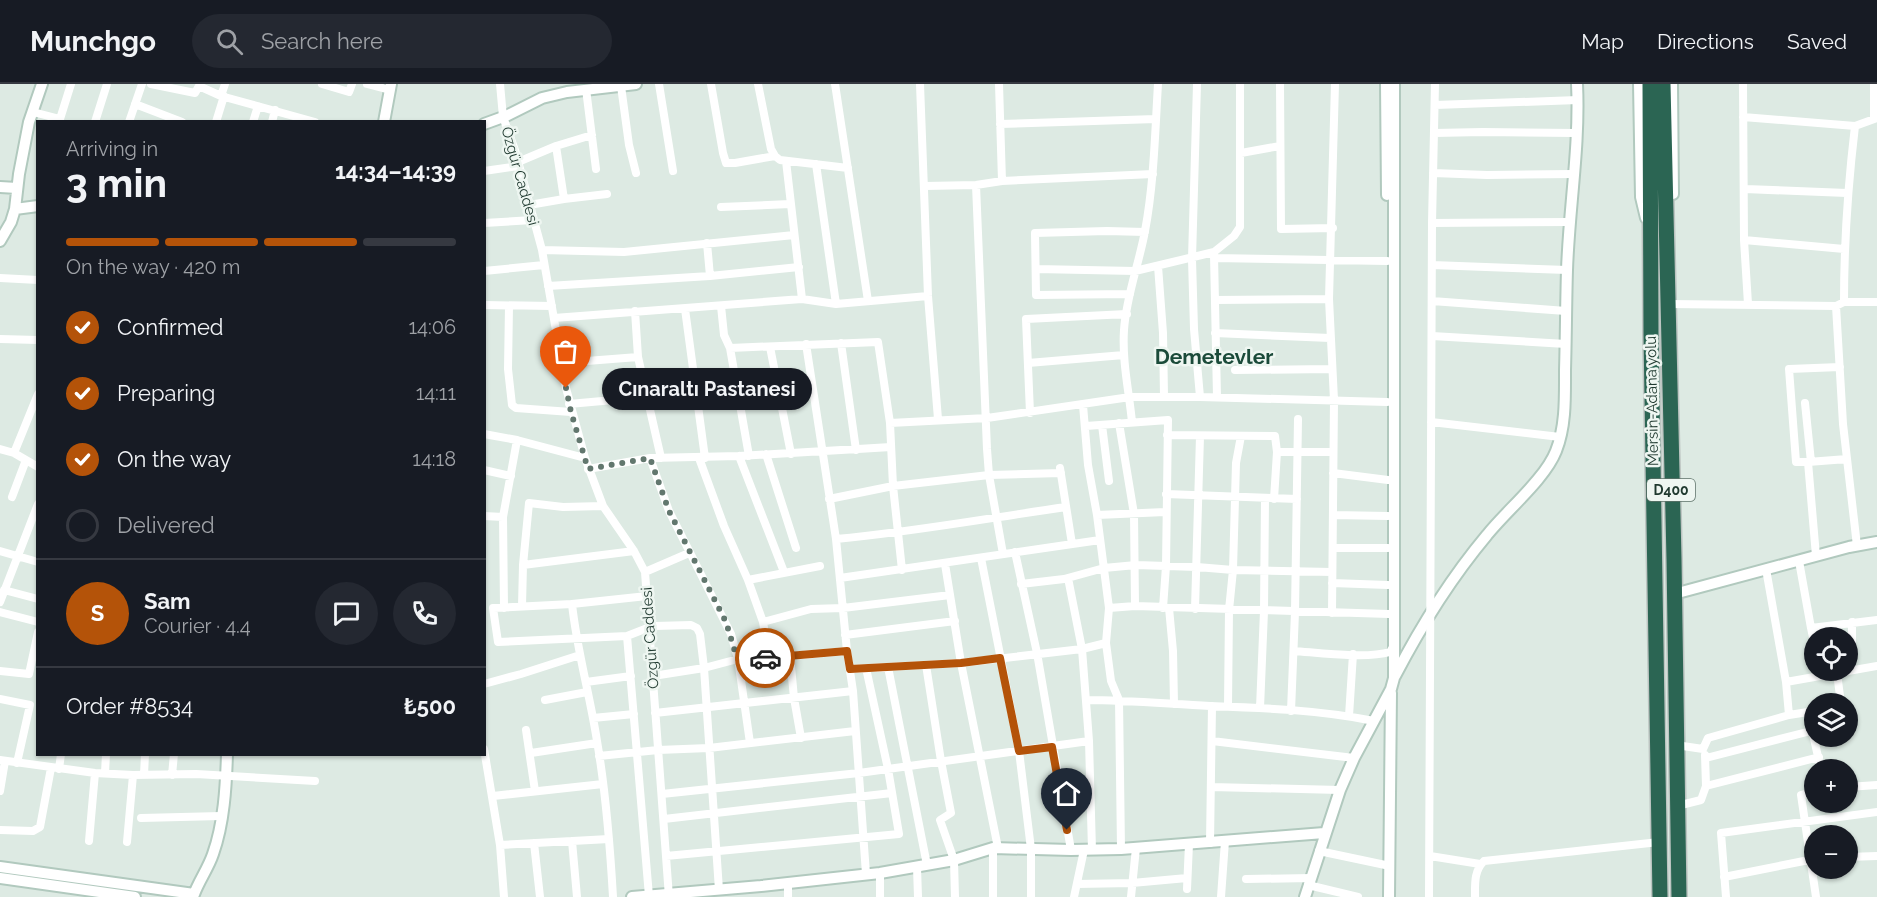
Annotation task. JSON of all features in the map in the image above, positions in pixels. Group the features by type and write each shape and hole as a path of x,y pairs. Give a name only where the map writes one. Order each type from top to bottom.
{"highway":[{"name":"Mersin-Adana yolu","path":"1650,84 1658,236 1668,304 1678,897"},
{"name":"Mersin-Adana yolu","path":"1660,897 1652,370 1663,84"}],"main road":[{"path":"0,241 11,222 15,209 17,188 33,112 42,84"},
{"path":"486,123 566,88 586,89 636,84"},
{"path":"1386,84 1388,585 1392,684 1389,897"},
{"path":"1391,649 1394,84"},
{"path":"1305,897 1340,789 1410,647 1459,568 1503,515 1542,474 1556,452 1565,404 1567,270 1578,100 1577,84"},
{"path":"1640,84 1641,197 1658,236"},
{"path":"1658,236 1673,199 1672,84"},
{"path":"384,120 390,87"},
{"path":"0,187 17,188"},
{"path":"15,209 36,206"},
{"path":"1674,594 1877,542"},
{"path":"0,867 193,896 213,855 221,816 227,756"},
{"path":"641,896 700,894 719,890 746,892 922,866 954,860 995,848 1121,849 1324,834"},
{"path":"0,878 135,897"}],"street":[{"path":"33,112 60,119 70,84"},
{"path":"96,120 107,84"},
{"path":"130,120 142,84"},
{"path":"151,84 195,93 199,86 222,96 308,120"},
{"path":"216,120 225,84"},
{"path":"322,84 349,92 352,84"},
{"path":"367,84 390,87"},
{"name":"Özgür Caddesi","path":"500,84 503,117 542,250 570,408 588,469 603,506 634,551 645,572 669,896"},
{"path":"659,84 673,171"},
{"path":"711,84 726,163 775,156"},
{"path":"758,84 771,149 775,156 786,161 848,168"},
{"path":"835,84 868,301"},
{"path":"920,84 928,296 938,419"},
{"path":"999,84 1002,181"},
{"path":"1132,422 1124,364 1124,328 1145,232 1153,174 1158,84"},
{"path":"1197,84 1192,259 1194,329 1200,397"},
{"path":"1217,397 1214,255 1240,227 1240,84"},
{"path":"1280,84 1281,229 1333,228"},
{"path":"1332,613 1334,400 1329,299 1333,228 1335,84"},
{"path":"1429,897 1432,173 1435,84"},
{"path":"1743,84 1744,240 1748,304"},
{"path":"1743,117 1855,126 1876,118 1874,84"},
{"path":"621,86 629,145 636,173"},
{"path":"586,89 596,169"},
{"path":"1435,105 1578,100"},
{"path":"135,104 177,120"},
{"path":"254,120 258,106"},
{"path":"272,120 275,110"},
{"path":"1000,124 1156,119"},
{"path":"1844,303 1847,193 1855,126"},
{"path":"1434,134 1576,133"},
{"path":"486,171 518,164 556,146 592,135"},
{"path":"556,146 564,199"},
{"path":"1241,153 1280,146"},
{"path":"786,161 802,299"},
{"path":"816,164 836,304"},
{"path":"1432,173 1573,174"},
{"path":"925,186 1153,174"},
{"path":"976,185 989,475 1003,554"},
{"path":"1745,189 1847,193"},
{"path":"529,205 607,194"},
{"path":"721,207 790,204"},
{"path":"486,223 533,220"},
{"path":"1432,223 1569,222"},
{"path":"1130,294 1036,295 1035,233 1145,232"},
{"path":"542,250 624,252 794,235"},
{"path":"1744,240 1844,249"},
{"path":"707,243 710,276"},
{"path":"1036,269 1135,271 1214,255 1331,261 1387,261"},
{"path":"486,271 544,265"},
{"path":"1158,266 1163,333 1164,397"},
{"path":"1432,266 1567,270"},
{"path":"549,286 710,276 799,267"},
{"path":"0,278 36,280"},
{"path":"554,318 802,299 836,304 928,296"},
{"path":"1215,300 1329,299"},
{"path":"1432,301 1566,311"},
{"path":"1668,304 1836,306 1844,303 1877,302"},
{"path":"486,305 552,306"},
{"path":"508,306 508,369 512,405 516,408 570,408 646,397"},
{"path":"721,306 724,335 730,348 749,456"},
{"path":"1836,306 1847,459 1857,546"},
{"path":"685,309 702,458 724,526 748,580 763,622 769,658"},
{"path":"635,311 638,357 661,458"},
{"path":"1029,413 1026,319 1126,314"},
{"path":"1215,333 1330,338"},
{"path":"1432,336 1566,344"},
{"path":"0,339 36,340"},
{"path":"730,348 878,342 890,423 893,486 902,570"},
{"path":"841,343 856,450"},
{"path":"806,344 836,539 853,691 866,874"},
{"path":"770,347 791,454"},
{"path":"1028,363 1124,355"},
{"path":"561,363 638,357"},
{"path":"1840,367 1789,369 1796,462 1847,459"},
{"path":"1235,370 1331,369"},
{"path":"890,423 987,418 1130,397 1388,402"},
{"path":"14,453 36,399"},
{"path":"1805,403 1816,556"},
{"path":"1083,405 1088,465 1109,608 1106,643 1112,681 1119,700 1121,849"},
{"path":"1291,711 1298,419"},
{"path":"1086,426 1168,420 1165,512 1166,608 1173,651 1173,704"},
{"path":"1431,422 1560,438"},
{"path":"1119,423 1134,514 1135,606"},
{"path":"1102,425 1109,481"},
{"path":"486,434 518,440 585,458"},
{"path":"1167,435 1275,436 1277,453 1274,498"},
{"path":"1195,609 1200,436"},
{"path":"1228,706 1229,610 1233,570 1236,464 1240,436"},
{"path":"504,608 503,517 518,440"},
{"path":"588,469 650,458 749,456 891,447"},
{"path":"0,449 14,453 36,466"},
{"path":"1277,453 1333,452"},
{"path":"766,454 796,548"},
{"path":"739,456 784,572"},
{"path":"650,458 669,511 726,622 738,659 750,743"},
{"path":"12,497 26,460"},
{"path":"486,470 511,476"},
{"path":"829,499 893,486 989,475 1061,470 1072,544"},
{"path":"1333,473 1388,480"},
{"path":"1166,494 1297,499"},
{"path":"1260,708 1265,498"},
{"path":"522,606 529,503 563,507 603,506"},
{"path":"836,539 898,533 1066,507"},
{"path":"0,602 36,509"},
{"path":"1097,515 1165,512"},
{"path":"1333,515 1388,516"},
{"path":"486,516 503,517"},
{"path":"840,578 1100,540"},
{"path":"1333,549 1388,548"},
{"path":"0,551 36,561"},
{"path":"523,565 634,551"},
{"path":"1015,552 1037,654 1071,850"},
{"path":"645,572 689,553"},
{"path":"981,558 1019,751 1031,849 1031,897"},
{"path":"1799,561 1811,627"},
{"path":"945,564 995,848 993,897"},
{"path":"1021,584 1068,578 1104,568 1136,565 1332,572"},
{"path":"748,580 820,566"},
{"path":"1766,569 1786,682 1789,716"},
{"path":"1068,578 1082,649 1089,741 1088,850 1074,897"},
{"path":"1332,583 1388,585"},
{"path":"4,590 36,599"},
{"path":"763,622 811,609 843,608 950,595"},
{"path":"647,596 572,604 493,608 498,642 627,636 650,627 691,626 697,628 700,634 704,668 719,890"},
{"path":"572,604 576,639 599,756 614,897"},
{"path":"1109,608 1135,606 1389,614"},
{"path":"0,612 36,621"},
{"path":"1818,627 1877,620"},
{"path":"845,635 955,621"},
{"path":"1852,622 1852,627"},
{"path":"627,636 638,752 641,896"},
{"path":"0,671 29,674 36,641"},
{"path":"850,669 961,663 1082,649 1106,643"},
{"path":"1294,651 1383,654 1391,649"},
{"path":"653,676 704,668 738,659 847,651"},
{"path":"1349,716 1353,654"},
{"path":"486,683 580,655"},
{"path":"790,656 801,738"},
{"path":"926,664 951,813 940,820 954,860 955,897"},
{"path":"1858,669 1877,666"},
{"path":"888,667 907,766 922,866 918,897"},
{"path":"666,856 899,834 888,769 866,668"},
{"path":"586,682 631,676"},
{"path":"1786,682 1804,679"},
{"path":"655,713 853,691"},
{"path":"545,700 587,692"},
{"path":"0,699 30,705 17,763"},
{"path":"1087,700 1260,708 1349,716 1374,721"},
{"path":"1210,843 1212,706"},
{"path":"1677,806 1701,800 1706,786 1706,758 1703,749 1708,738 1804,713"},
{"path":"593,718 634,714"},
{"path":"526,730 536,791"},
{"path":"599,756 709,748 855,731"},
{"path":"1706,758 1804,733"},
{"path":"662,794 888,769 1089,741"},
{"path":"1212,741 1354,758"},
{"path":"531,753 597,743"},
{"path":"1676,746 1703,749"},
{"path":"1706,786 1818,757 1815,747"},
{"path":"0,830 33,831 39,829 60,756"},
{"path":"105,774 106,756"},
{"path":"144,775 145,756"},
{"path":"172,775 174,756"},
{"path":"486,756 500,845 504,897"},
{"path":"0,791 2,760 105,774 196,774 315,781"},
{"path":"89,842 95,773"},
{"path":"127,842 133,775"},
{"path":"493,796 603,784"},
{"path":"1858,786 1877,785"},
{"path":"1211,787 1340,789"},
{"path":"664,819 892,793"},
{"path":"1804,794 1801,795 1804,811"},
{"path":"1726,897 1721,833 1877,812"},
{"path":"1804,813 1807,825"},
{"path":"141,818 221,816"},
{"path":"500,845 609,839"},
{"path":"572,841 577,897"},
{"path":"1221,897 1225,842"},
{"path":"1475,897 1475,877 1478,867 1484,861 1659,842"},
{"path":"534,843 540,897"},
{"path":"1186,890 1189,844"},
{"path":"1131,897 1136,848"},
{"path":"1319,851 1390,866"},
{"path":"1858,856 1877,855"},
{"path":"1430,856 1480,864"},
{"path":"1724,877 1804,862"},
{"path":"880,873 880,897"},
{"path":"1077,884 1132,883 1187,878"},
{"path":"1246,879 1310,882 1358,897"},
{"path":"1814,879 1816,897"},
{"path":"788,884 788,897"}],"way so far":[{"path":"566,388 588,469 650,458 669,511 726,622 738,659 765,658"}],"place":[{"name":"Cınaraltı Pastanesi","path":"566,388"}],"district":[{"name":"Demetevler","path":"1214,357"}],"route":[{"path":"765,658 847,651 850,669 961,663 1000,658 1019,751 1052,747 1067,830"}]}
